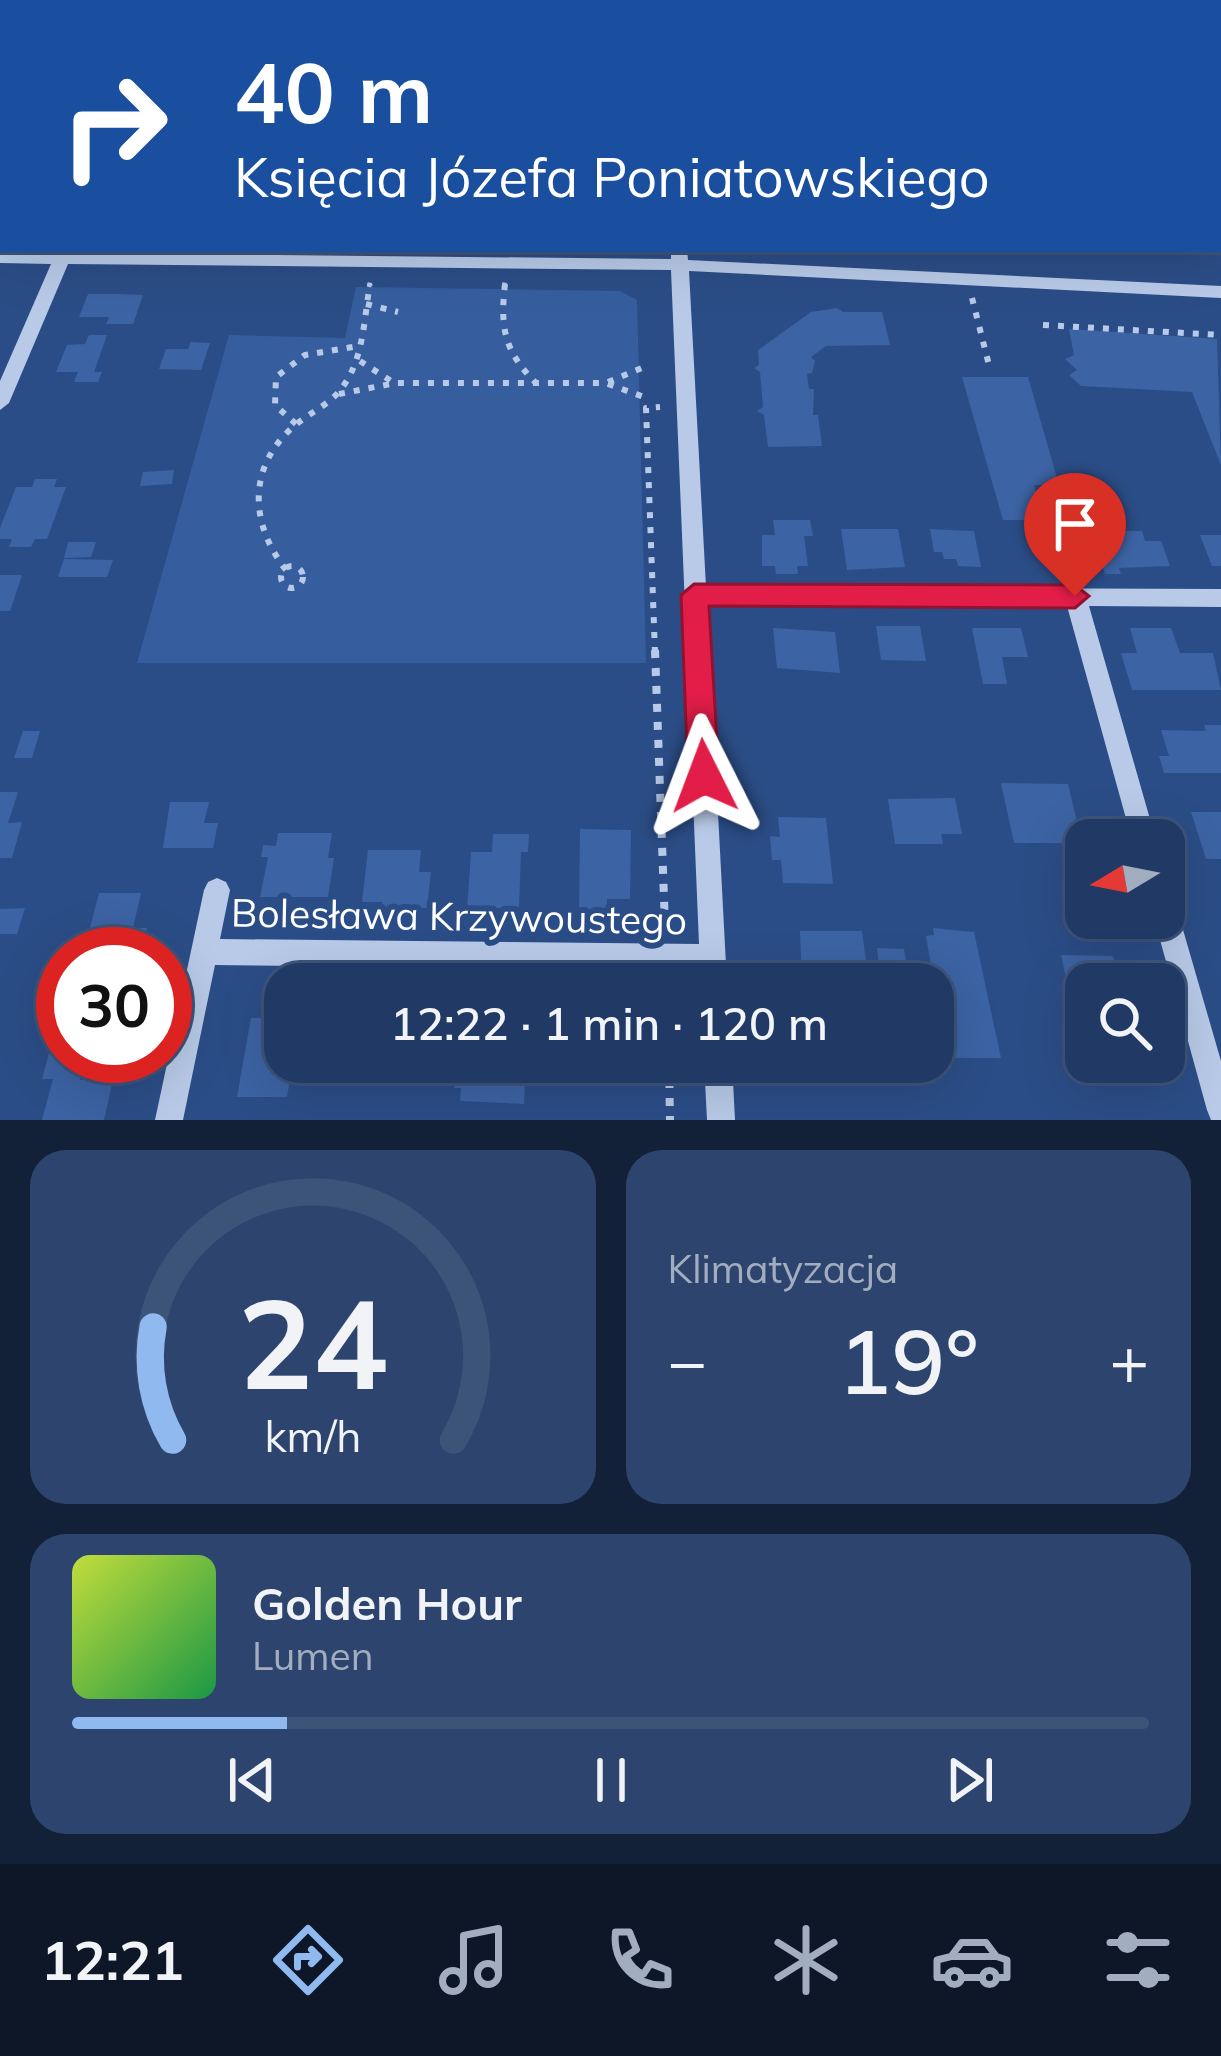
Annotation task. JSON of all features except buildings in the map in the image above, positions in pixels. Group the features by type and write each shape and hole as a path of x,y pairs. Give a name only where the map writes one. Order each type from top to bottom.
{"street":[{"path":"0,403 64,253"},
{"path":"0,258 64,253 679,256 968,280 1221,292"},
{"path":"679,256 714,963"},
{"path":"694,595 1221,598"},
{"path":"1075,596 1138,819"},
{"path":"169,1120 217,890"},
{"path":"1172,939 1221,1110"},
{"name":"Bolesława Krzywoustego","path":"204,952 666,957 687,963"},
{"path":"719,1083 721,1120"}],"path":[{"path":"505,280 500,339 515,366 536,383"},
{"path":"968,280 989,364"},
{"path":"286,570 262,541 257,489 271,452 296,424 339,394 359,361 370,281"},
{"path":"366,304 398,312"},
{"path":"1043,325 1221,335"},
{"path":"296,424 274,405 276,377 305,355 358,346"},
{"path":"359,361 375,375 396,383"},
{"path":"339,394 396,383 605,383 644,367"},
{"path":"605,383 647,403 666,957"},
{"path":"669,1083 670,1120"}],"shaded area":[{"path":"356,287 620,291 637,300 646,663 137,663 229,335 345,338"}],"route":[{"path":"704,776 694,595 1075,596"}]}
